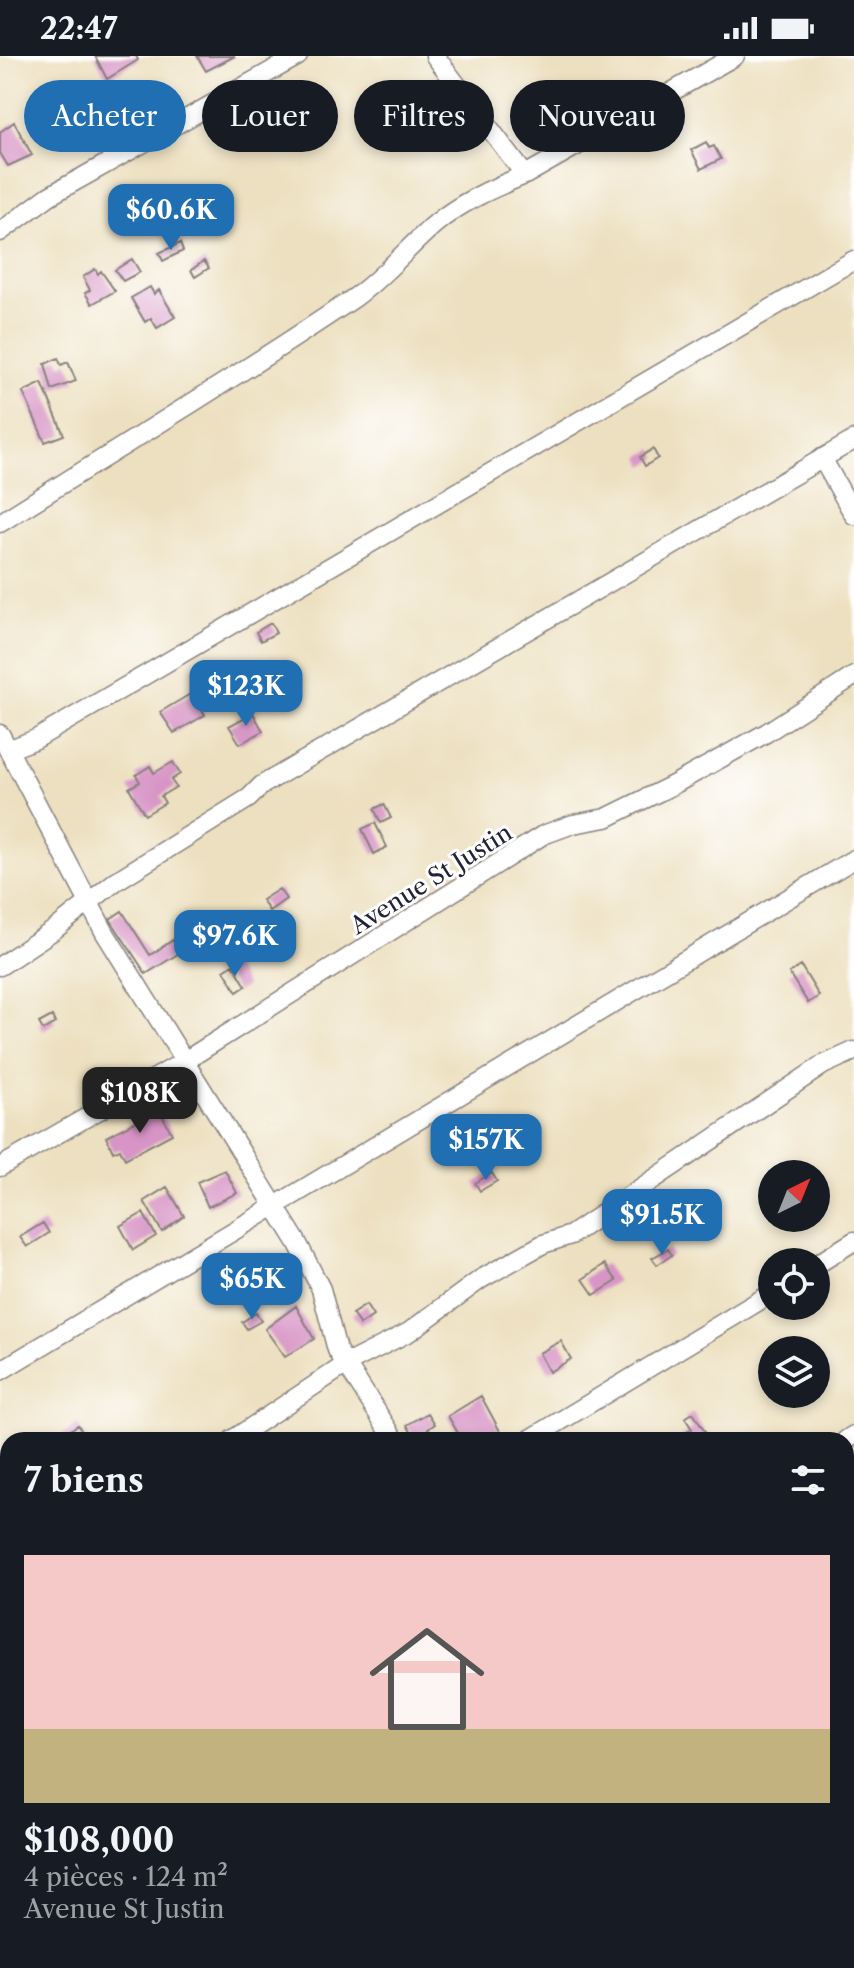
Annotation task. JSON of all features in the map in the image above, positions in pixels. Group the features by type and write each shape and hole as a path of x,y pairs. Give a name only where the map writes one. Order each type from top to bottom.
{"street":[{"path":"0,232 49,196 298,56"},
{"path":"435,56 525,175"},
{"path":"0,523 226,383 374,284 436,223 459,207 488,190 525,175 735,56"},
{"path":"390,1432 337,1350 321,1289 276,1208 183,1062 89,902 4,742 36,739 854,260"},
{"path":"0,966 89,902 249,798 262,785 854,440"},
{"path":"822,458 854,515"},
{"name":"Avenue St Justin","path":"0,1167 183,1062 543,835 573,824 606,818 673,785 766,733 854,676"},
{"path":"0,1371 854,859"},
{"path":"244,1432 348,1363 409,1332 481,1279 543,1244 571,1235 823,1065 854,1051"},
{"path":"830,1256 854,1241"},
{"path":"542,1432 758,1301"}],"building":[{"path":"95,56 136,56 138,60 107,79"},
{"path":"197,56 235,56 206,71"},
{"path":"14,122 24,140 24,152 32,155 8,166 0,153 0,132"},
{"path":"706,142 709,148 714,146 721,159 701,169 691,150"},
{"path":"180,243 183,251 163,261 159,253"},
{"path":"132,259 140,272 123,281 115,270"},
{"path":"204,261 209,268 195,277 191,270"},
{"path":"95,269 98,274 101,271 115,291 92,304 85,293 90,290 83,277"},
{"path":"150,287 154,294 159,290 175,317 157,328 151,318 145,322 131,298"},
{"path":"58,358 61,365 68,362 76,381 52,390 45,364"},
{"path":"42,383 64,435 45,442 23,392"},
{"path":"653,449 658,458 645,466 640,457"},
{"path":"271,623 276,633 261,641 256,632"},
{"path":"192,693 205,715 174,733 160,712"},
{"path":"253,713 263,731 240,744 229,726"},
{"path":"173,762 180,774 171,780 176,787 161,796 165,803 145,815 129,788 140,782 136,775 150,766 154,773"},
{"path":"384,804 391,818 381,823 374,809"},
{"path":"375,823 387,847 374,854 362,829"},
{"path":"279,889 286,899 269,911 262,900"},
{"path":"122,911 150,955 173,940 181,952 146,974 110,919"},
{"path":"209,915 216,928 196,940 189,926"},
{"path":"233,964 246,986 237,992 224,970"},
{"path":"801,966 819,996 808,1003 789,973"},
{"path":"52,1016 55,1023 43,1030 39,1023"},
{"path":"159,1109 172,1134 125,1159 120,1149 113,1152 106,1137"},
{"path":"225,1170 237,1193 208,1207 197,1182"},
{"path":"492,1173 497,1181 480,1191 475,1183"},
{"path":"167,1187 184,1216 162,1232 144,1201"},
{"path":"672,1198 685,1231 665,1238 652,1206"},
{"path":"143,1213 156,1236 133,1250 120,1226"},
{"path":"43,1223 49,1233 27,1247 20,1237"},
{"path":"668,1249 672,1255 657,1265 652,1258"},
{"path":"605,1264 617,1281 594,1295 583,1279"},
{"path":"366,1305 373,1316 360,1325 352,1314"},
{"path":"296,1306 314,1339 285,1357 265,1329"},
{"path":"256,1313 261,1321 247,1329 242,1322"},
{"path":"561,1341 571,1359 549,1372 539,1353"},
{"path":"481,1396 500,1432 457,1432 448,1416"},
{"path":"428,1413 435,1424 424,1432 411,1432 407,1425"},
{"path":"693,1413 705,1432 687,1432 692,1429 685,1418"},
{"path":"78,1425 82,1432 67,1432"}]}
